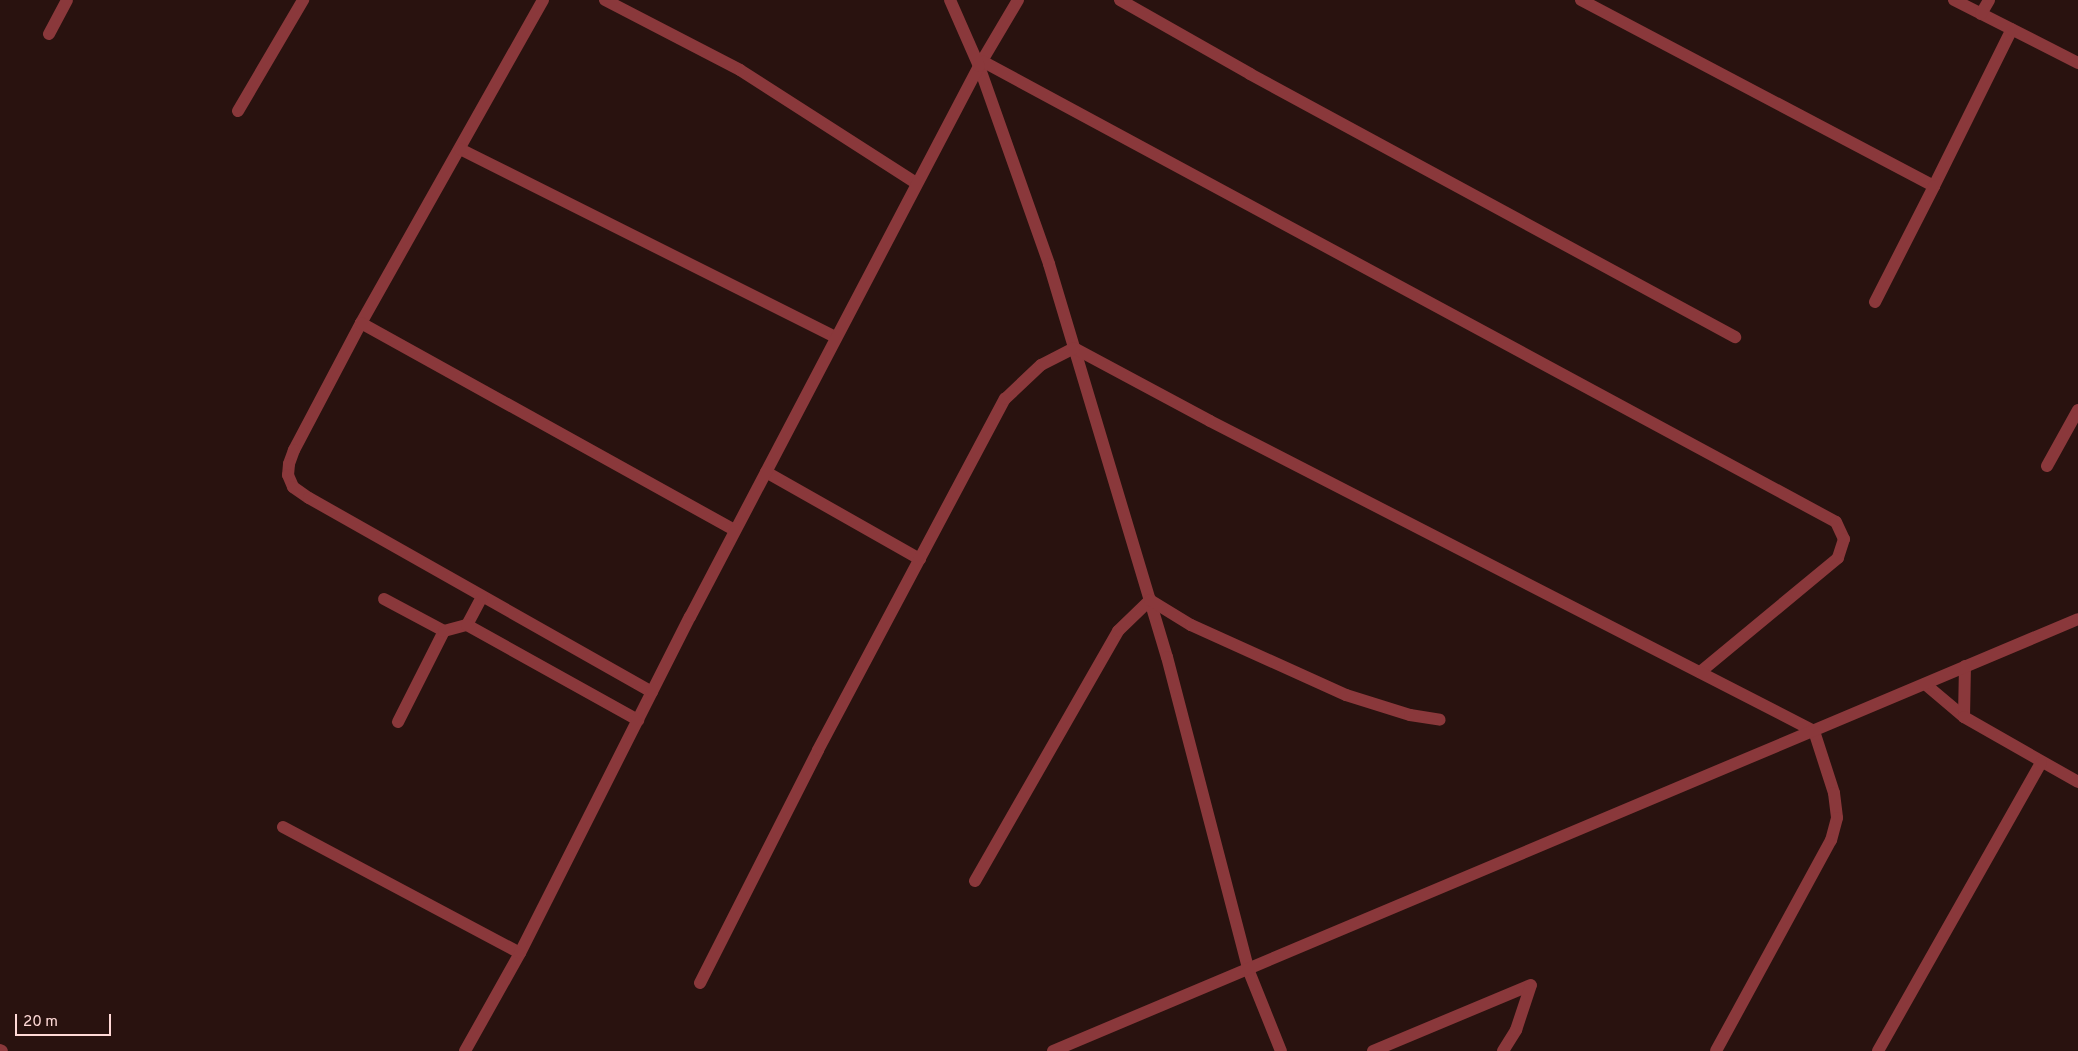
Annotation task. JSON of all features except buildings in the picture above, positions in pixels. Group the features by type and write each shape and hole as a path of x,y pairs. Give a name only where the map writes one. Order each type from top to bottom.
{"street":[{"path":"49,34 67,0"},
{"path":"238,111 303,0"},
{"path":"543,0 361,323 294,450 288,469 293,487 652,692"},
{"path":"605,0 740,70 916,183"},
{"path":"950,0 980,64 1049,264 1150,600 1248,969 1281,1051"},
{"path":"465,1051 520,953 735,530 916,183 980,64 1018,0"},
{"path":"1120,0 1250,74 1735,337"},
{"path":"1581,0 1934,186"},
{"path":"1954,0 2078,63"},
{"path":"1981,14 1989,0"},
{"path":"1875,302 2012,29"},
{"path":"980,64 1836,522 1844,539 1838,558 1700,672"},
{"path":"460,149 836,337"},
{"path":"361,323 735,530"},
{"path":"700,983 818,750 1005,399 1041,365 1074,348"},
{"path":"1074,348 1814,731 1834,793 1837,818 1831,840 1716,1051"},
{"path":"2047,466 2078,410"},
{"path":"766,472 920,559"},
{"path":"467,625 482,596"},
{"path":"384,599 444,631 467,625 638,720"},
{"path":"1150,600 1191,625 1346,695 1410,715 1440,720"},
{"path":"975,881 1118,631 1150,600"},
{"path":"1053,1051 2078,619"},
{"path":"398,722 444,631"},
{"path":"1964,717 1965,666"},
{"path":"1925,684 1964,717 2078,782"},
{"path":"1878,1051 2042,762"},
{"path":"283,827 520,953"},
{"path":"1373,1051 1531,986 1516,1030 1503,1051"}]}
